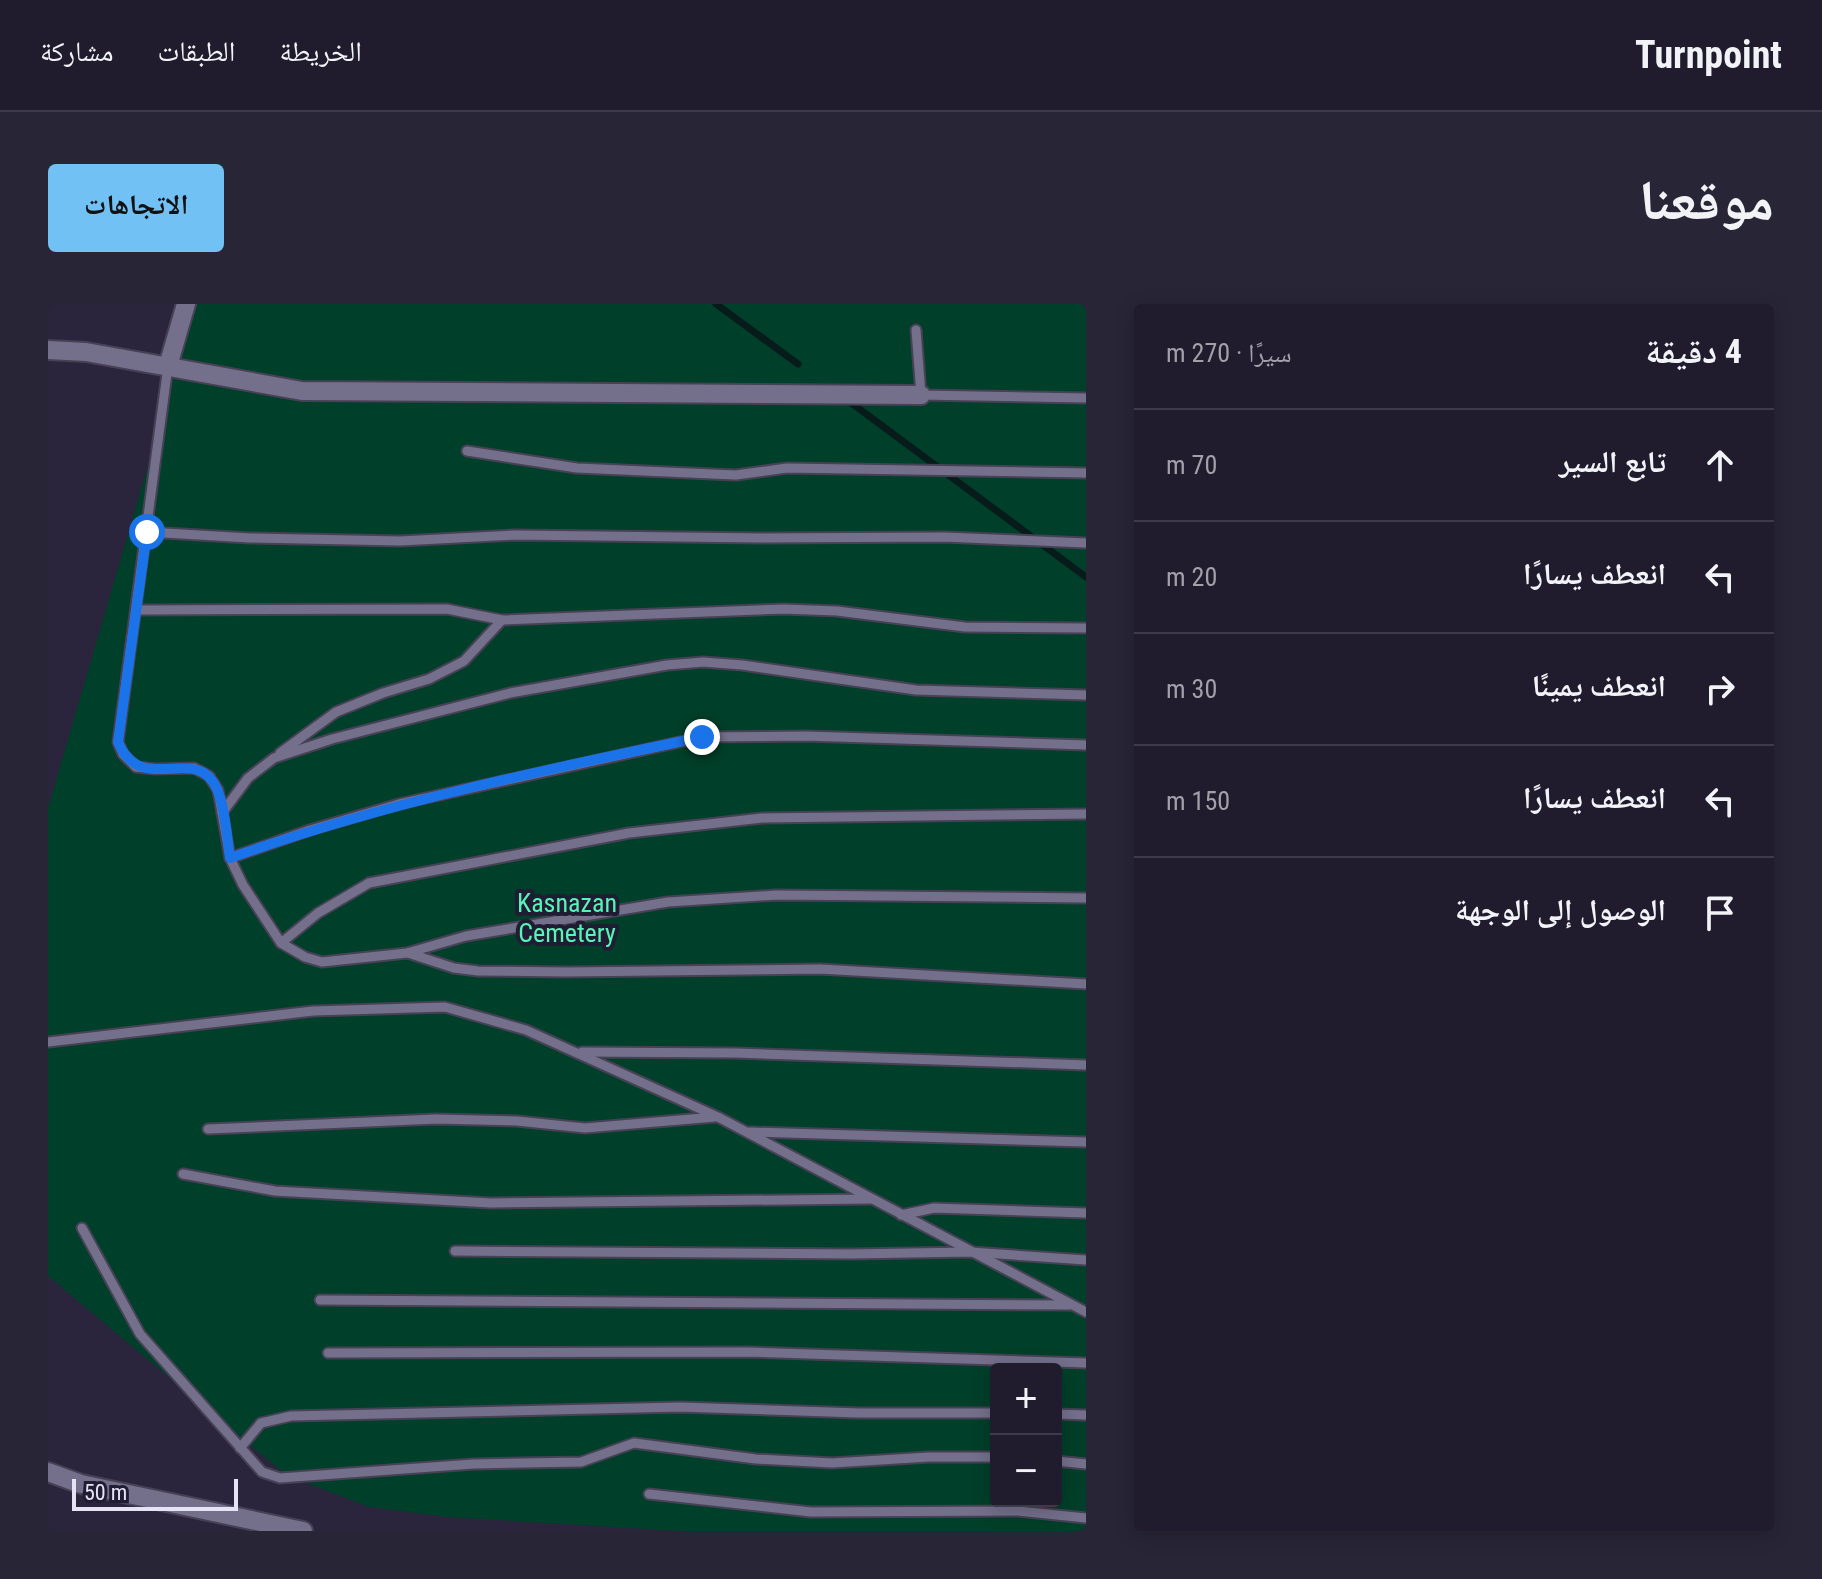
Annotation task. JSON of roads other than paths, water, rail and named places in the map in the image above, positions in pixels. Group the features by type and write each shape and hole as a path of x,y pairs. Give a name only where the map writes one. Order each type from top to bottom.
{"street":[{"path":"168,366 186,304"},
{"path":"48,350 86,352 302,391 921,395"},
{"path":"48,1472 81,1484 303,1531"}],"lane":[{"path":"916,330 921,395 1086,398"},
{"path":"168,366 118,742 123,754 136,767 194,768 209,776 218,790 230,858 243,885 281,943 305,957 322,962 407,953 466,936 668,902 776,895 1086,898"},
{"path":"467,451 577,468 736,475 787,468 1086,473"},
{"path":"147,532 400,541 585,535 944,537 1086,543"},
{"path":"136,610 447,609 502,620 784,609 837,611 965,627 1086,628"},
{"path":"222,813 248,778 336,712 429,679 464,661 502,620"},
{"path":"274,758 332,739 510,693 667,665 703,662 854,679 916,690 1086,695"},
{"path":"230,858 399,804 702,737 806,736 1086,745"},
{"path":"281,943 318,913 369,883 629,833 762,818 1086,814"},
{"path":"407,953 454,968 478,971 820,969 1086,984"},
{"path":"48,1042 313,1011 445,1007 526,1030 718,1117 1086,1312"},
{"path":"575,1051 736,1053 1086,1065"},
{"path":"208,1129 436,1119 517,1121 585,1128 718,1117"},
{"path":"746,1132 1086,1142"},
{"path":"183,1174 275,1191 491,1203 871,1199"},
{"path":"901,1215 934,1208 1086,1213"},
{"path":"82,1228 140,1334 262,1472 280,1478 473,1464 581,1462 634,1443 801,1462 990,1457"},
{"path":"455,1251 970,1252 1086,1260"},
{"path":"320,1300 1074,1305"},
{"path":"328,1353 748,1352 1086,1363"},
{"path":"240,1448 261,1423 291,1416 632,1407 990,1413"},
{"path":"1062,1414 1086,1415"},
{"path":"1062,1462 1086,1464"},
{"path":"649,1494 811,1512 1018,1511 1086,1518"}],"waterway":[{"path":"716,304 798,364"},
{"path":"846,399 1086,577"}],"park label":[{"name":"Kasnazan Cemetery","path":"567,918"}]}
